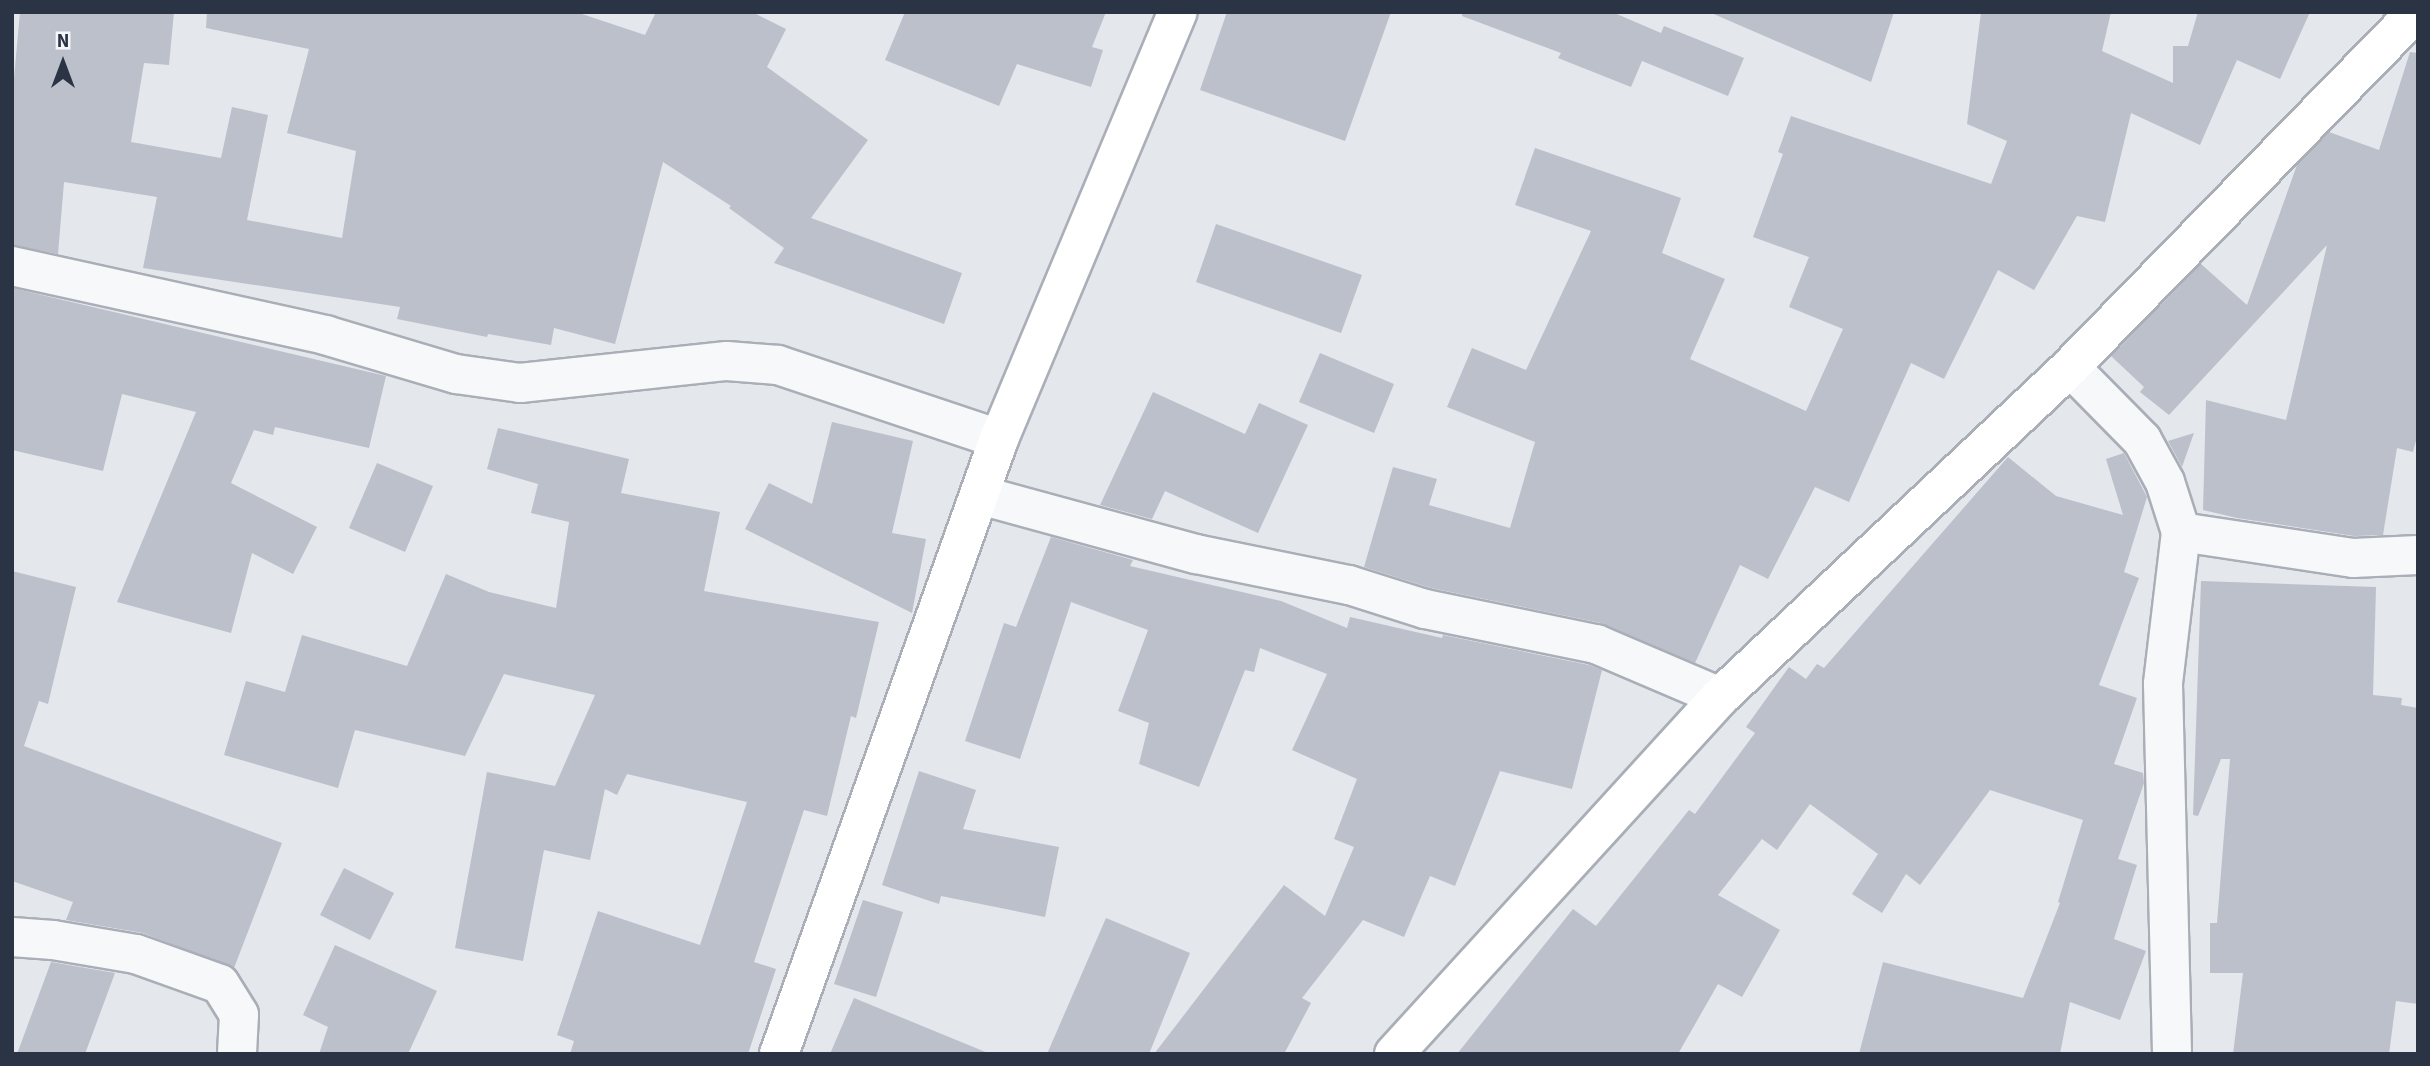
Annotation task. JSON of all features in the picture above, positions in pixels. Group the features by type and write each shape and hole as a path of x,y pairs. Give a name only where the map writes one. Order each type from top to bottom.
{"street":[{"path":"779,1054 999,439 1178,12"},
{"path":"1394,1054 1720,697 2070,367 2416,12"},
{"path":"12,265 324,335 456,374 520,383 727,361 778,365 999,439"},
{"path":"2070,367 2142,440 2165,482 2181,531 2163,684 2172,1054"},
{"path":"980,495 1196,554 1349,584 1425,609 1596,644 1720,697"},
{"path":"2181,531 2353,558 2418,555"},
{"path":"12,937 53,940 136,954 220,984 239,1015 237,1054"}],"building":[{"path":"20,12 174,12 169,65 144,63 131,142 221,158 232,107 268,115 247,220 342,238 356,151 287,133 309,49 206,28 207,12 576,12 645,35 656,12 752,12 786,29 767,67 868,140 811,218 962,273 944,324 774,263 784,248 729,208 731,206 663,162 615,344 554,328 551,345 488,334 487,337 397,319 400,307 143,268 157,197 64,182 58,254 12,245 12,100"},
{"path":"905,12 1106,12 1092,47 1103,50 1091,87 1017,64 999,106 885,60"},
{"path":"1227,12 1391,12 1345,141 1200,90"},
{"path":"1462,12 1612,12 1661,33 1664,26 1744,58 1728,96 1642,61 1631,87 1558,58 1561,53 1462,16"},
{"path":"1709,12 1894,12 1871,82"},
{"path":"1981,12 2111,12 2102,51 2173,83 2173,46 2188,46 2198,12 2310,12 2280,79 2237,60 2200,145 2131,113 2105,222 2077,216 2034,290 1998,270 1944,379 1911,363 1849,502 1815,487 1768,579 1740,565 1695,663 1601,623 1431,588 1364,567 1393,467 1437,479 1429,505 1510,528 1535,442 1447,407 1472,348 1526,370 1591,231 1515,205 1535,148 1681,198 1662,253 1725,279 1690,359 1806,411 1843,329 1789,307 1809,257 1753,237 1783,154 1778,152 1791,116 1991,184 2007,141 1967,124"},
{"path":"2410,52 2418,53 2418,433 2413,452 2397,448 2383,535 2354,536 2237,518 2203,510 2206,400 2286,420 2327,245 2169,415 2140,392 2144,387 2111,356 2201,264 2247,305 2297,165 2329,132 2379,150"},
{"path":"1216,224 1362,275 1341,333 1196,282"},
{"path":"12,288 386,376 369,448 275,427 273,435 254,430 231,483 317,527 293,574 252,553 231,633 117,602 196,412 122,394 103,471 12,450"},
{"path":"1320,353 1394,384 1374,433 1299,402"},
{"path":"1153,392 1245,434 1259,403 1308,425 1258,533 1165,491 1152,519 1100,505"},
{"path":"832,422 913,441 892,533 926,539 912,613 745,529 769,483 812,504"},
{"path":"498,428 629,459 621,493 720,512 704,591 879,622 856,718 851,716 827,816 804,810 754,962 776,969 748,1054 570,1054 574,1041 557,1035 598,911 700,945 747,802 627,774 617,795 605,789 590,860 544,850 523,961 455,948 487,772 555,786 595,695 504,674 465,756 355,730 338,788 224,755 246,681 285,692 302,635 407,666 446,574 489,592 556,608 569,522 531,513 538,484 487,469"},
{"path":"2194,433 2182,467 2168,441"},
{"path":"2124,453 2147,497 2124,572 2139,578 2099,685 2137,698 2114,764 2143,773 2144,783 2118,859 2137,865 2114,939 2146,951 2120,1020 2070,1002 2060,1054 1859,1054 1883,962 2023,998 2060,903 2058,902 2083,820 1990,790 1920,885 1906,874 1882,913 1852,894 1878,854 1810,804 1777,850 1762,839 1718,895 1780,930 1742,997 1718,984 1678,1054 1457,1054 1573,909 1596,926 1689,810 1695,814 1755,733 1746,727 1789,667 1806,679 1817,664 1824,668 2008,457 2056,496 2123,515 2106,459"},
{"path":"377,463 433,486 405,552 349,528"},
{"path":"1051,537 1133,560 1130,566 1281,601 1347,628 1350,617 1442,638 1443,635 1589,665 1602,670 1572,789 1500,771 1455,886 1430,876 1404,937 1363,920 1302,998 1311,1003 1284,1054 1154,1054 1284,885 1325,916 1354,847 1334,839 1357,779 1292,750 1327,674 1260,648 1254,672 1245,670 1199,787 1139,764 1149,723 1118,711 1148,630 1071,602 1020,759 965,741 1004,623 1016,627"},
{"path":"12,571 76,587 48,704 39,701 24,746 282,843 234,968 143,933 66,920 73,902 12,881"},
{"path":"2201,581 2376,587 2373,695 2402,698 2401,705 2418,708 2418,1004 2396,1001 2389,1054 2233,1054 2243,973 2210,973 2210,923 2217,923 2230,759 2221,759 2198,816 2193,815"},
{"path":"919,771 976,790 963,829 1059,847 1045,917 941,896 939,904 882,885"},
{"path":"344,868 394,893 370,940 320,915"},
{"path":"863,900 903,912 876,997 834,984"},
{"path":"1106,918 1190,953 1149,1054 1047,1054"},
{"path":"335,945 437,991 408,1054 319,1054 328,1027 303,1015"},
{"path":"51,962 115,973 85,1054 17,1054"},
{"path":"854,998 988,1053 988,1054 830,1054"}]}
